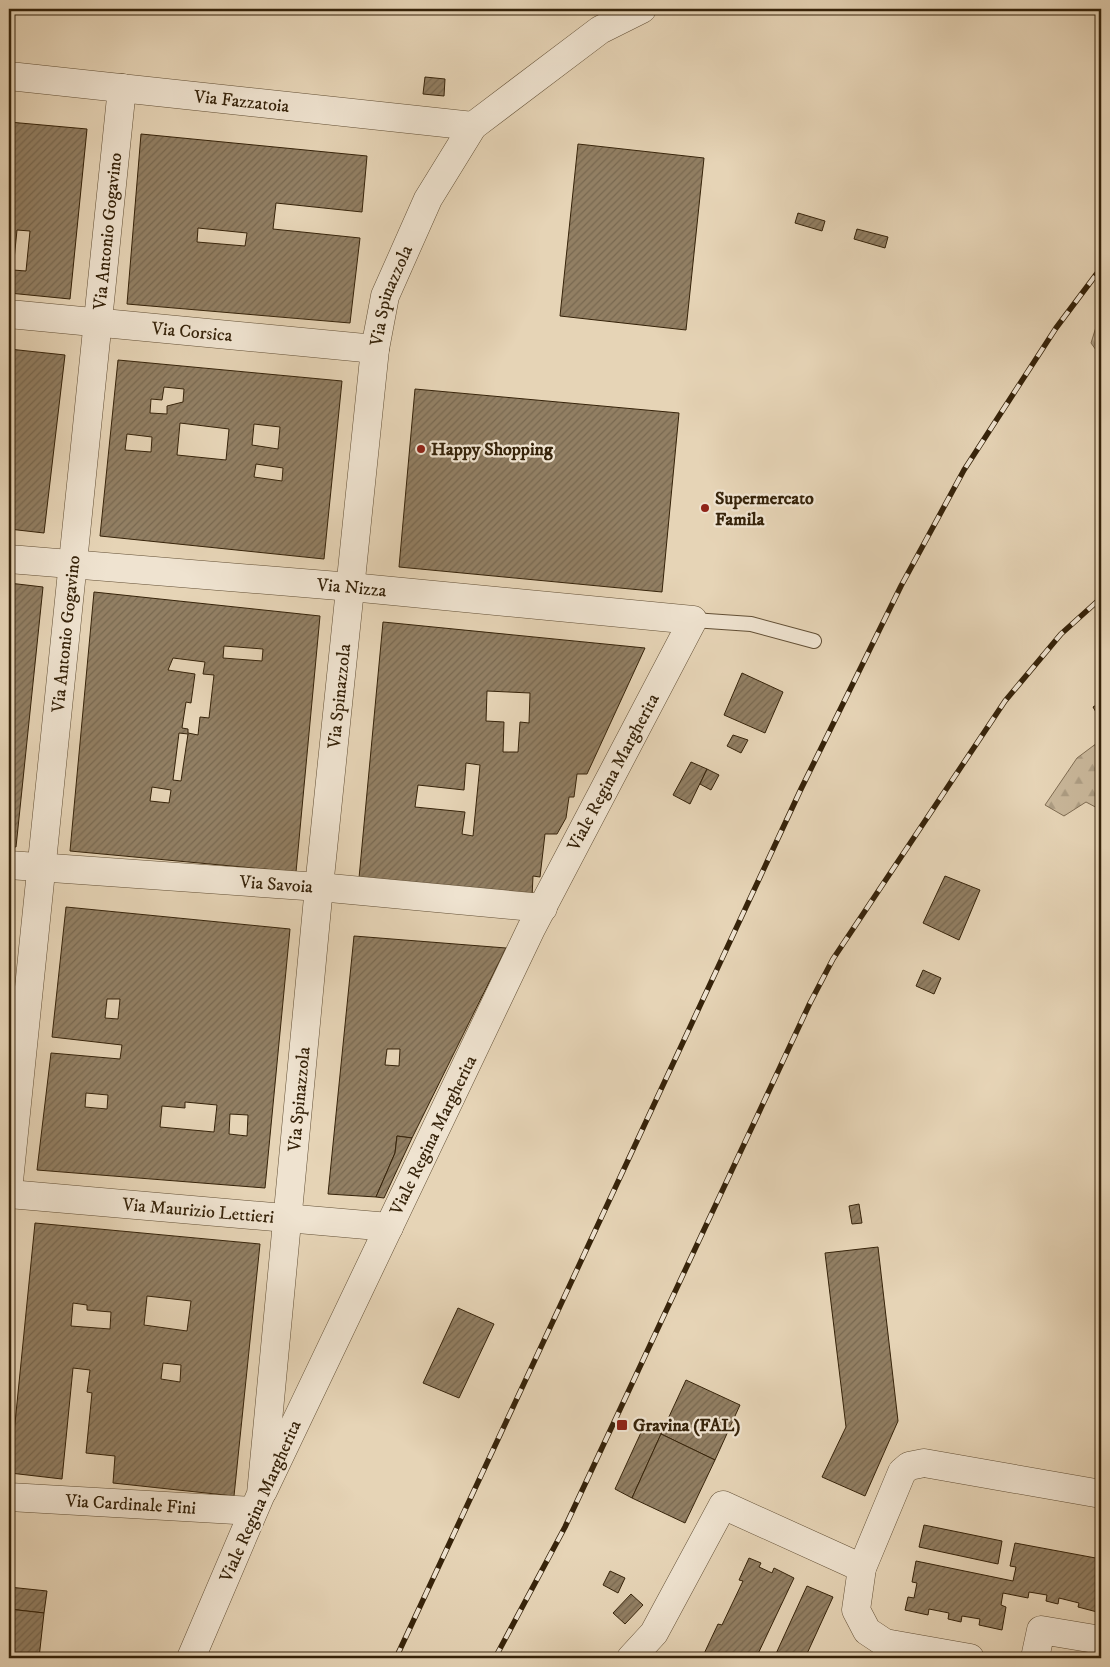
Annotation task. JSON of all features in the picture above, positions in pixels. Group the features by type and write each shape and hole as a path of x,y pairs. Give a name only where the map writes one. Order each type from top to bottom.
{"street":[{"name":"Via Spinazzola","path":"257,1503 375,349 384,296 428,199 473,126 600,30 642,9"},
{"name":"Via Fazzatoia","path":"9,76 473,126"},
{"name":"Via Antonio Gogavino","path":"9,1181 122,88"},
{"name":"Via Corsica","path":"9,314 375,349"},
{"name":"Via Nizza","path":"9,559 351,587 693,620"},
{"name":"Viale Regina Margherita","path":"195,1657 257,1503 542,908 693,620"},
{"name":"Via Savoia","path":"9,865 319,887 542,908"},
{"name":"Via Maurizio Lettieri","path":"9,1194 389,1227"},
{"path":"970,1658 885,1643 874,1638 860,1621 856,1610 862,1568 902,1472 915,1464 1101,1494"},
{"name":"Via Cardinale Fini","path":"9,1498 257,1503"},
{"path":"631,1658 654,1633 722,1505 862,1568"},
{"path":"1035,1658 1041,1630 1101,1640"}],"lane":[{"path":"693,620 751,624 814,641"}],"green space":[{"path":"1101,311 1101,357 1091,343"},
{"path":"1101,740 1101,810 1086,802 1064,816 1045,805 1077,758"}],"building":[{"path":"425,77 445,79 444,96 423,94"},
{"path":"9,122 87,129 70,299 9,293","holes":["17,230 30,231 26,271 13,270"]},
{"path":"141,134 367,156 362,212 276,203 273,229 360,238 350,323 127,304","holes":["198,228 247,233 245,246 197,242"]},
{"path":"578,144 704,158 686,330 560,316"},
{"path":"798,213 825,221 822,231 795,223"},
{"path":"857,229 888,237 885,248 854,239"},
{"path":"9,349 65,355 44,533 9,529"},
{"path":"118,360 342,381 324,559 100,536","holes":["164,387 184,389 183,402 167,406 167,414 150,413 151,399 162,400","180,423 229,429 226,460 177,455","254,424 280,427 278,449 252,445","127,434 152,437 151,452 125,450","256,464 283,468 282,481 254,477"]},
{"path":"415,389 679,413 662,592 399,567"},
{"path":"9,583 43,587 16,847 9,846"},
{"path":"94,592 320,616 296,872 70,851","holes":["224,646 263,649 262,661 223,658","173,658 205,662 203,674 214,675 209,718 200,717 198,735 188,733 188,729 182,728 186,702 191,703 195,674 168,670","179,733 188,734 181,781 173,780","152,787 171,790 169,803 150,801"]},
{"path":"383,622 645,648 587,774 577,774 574,797 569,797 566,818 557,834 545,834 540,877 533,876 532,897 359,878","holes":["487,691 530,693 529,723 520,722 518,752 503,752 504,722 486,721","466,763 480,765 473,836 462,834 465,812 415,807 418,785 464,790"]},
{"path":"742,673 783,692 765,733 724,715"},
{"path":"1101,702 1101,718 1100,719 1093,707"},
{"path":"733,735 748,740 741,753 727,746"},
{"path":"691,762 707,769 690,804 673,795"},
{"path":"707,769 719,775 711,790 700,784"},
{"path":"945,876 980,890 959,940 923,923"},
{"path":"66,907 290,929 265,1188 37,1170 51,1053 120,1059 122,1045 52,1037","holes":["107,999 120,999 118,1019 105,1018","86,1093 108,1095 107,1109 85,1107","185,1102 217,1105 214,1132 160,1127 162,1106 185,1108","230,1114 248,1115 247,1136 229,1134"]},
{"path":"354,936 506,948 412,1138 397,1136 395,1153 376,1197 328,1194","holes":["387,1049 400,1049 399,1066 385,1065"]},
{"path":"923,970 941,978 934,994 916,986"},
{"path":"397,1136 412,1138 384,1198 376,1197 395,1153"},
{"path":"859,1204 862,1223 852,1224 849,1206"},
{"path":"35,1223 260,1244 234,1496 113,1483 115,1456 86,1453 92,1393 87,1392 90,1370 73,1368 62,1479 10,1473","holes":["147,1296 191,1301 187,1331 144,1325","73,1303 87,1305 87,1310 111,1312 110,1329 71,1326","163,1363 181,1365 180,1382 161,1379"]},
{"path":"878,1247 898,1421 865,1496 822,1477 846,1427 825,1253"},
{"path":"458,1308 494,1324 459,1398 423,1383"},
{"path":"686,1380 740,1405 715,1460 661,1434"},
{"path":"644,1426 661,1434 632,1498 615,1489"},
{"path":"661,1434 715,1460 685,1523 632,1498"},
{"path":"924,1525 1002,1541 998,1564 919,1547"},
{"path":"1015,1543 1101,1559 1101,1613 1078,1607 1079,1603 1059,1598 1058,1604 1046,1601 1047,1595 1029,1592 1028,1598 1003,1593 1001,1605 1006,1607 1002,1630 979,1625 980,1619 962,1616 961,1622 948,1619 949,1613 929,1609 928,1615 905,1610 908,1597 914,1598 917,1583 912,1582 916,1561 1013,1581 1016,1567 1010,1566"},
{"path":"749,1558 761,1563 759,1567 772,1573 774,1568 794,1578 756,1658 702,1658 718,1624 722,1625 743,1581 739,1580"},
{"path":"610,1571 625,1578 618,1593 603,1585"},
{"path":"807,1586 833,1597 805,1658 774,1658"},
{"path":"9,1587 47,1591 44,1613 9,1609"},
{"path":"631,1594 643,1605 625,1624 613,1613"},
{"path":"9,1609 44,1613 39,1658 9,1658"}],"railway":[{"path":"396,1658 801,789 901,586 964,470 1056,328 1101,268"},
{"path":"495,1658 565,1527 810,1003 833,959 1005,701 1061,634 1101,598"}],"place":[{"name":"Happy Shopping","path":"421,449"},
{"name":"Supermercato Famila","path":"705,508"},
{"name":"Gravina (FAL)","path":"622,1425"}]}
